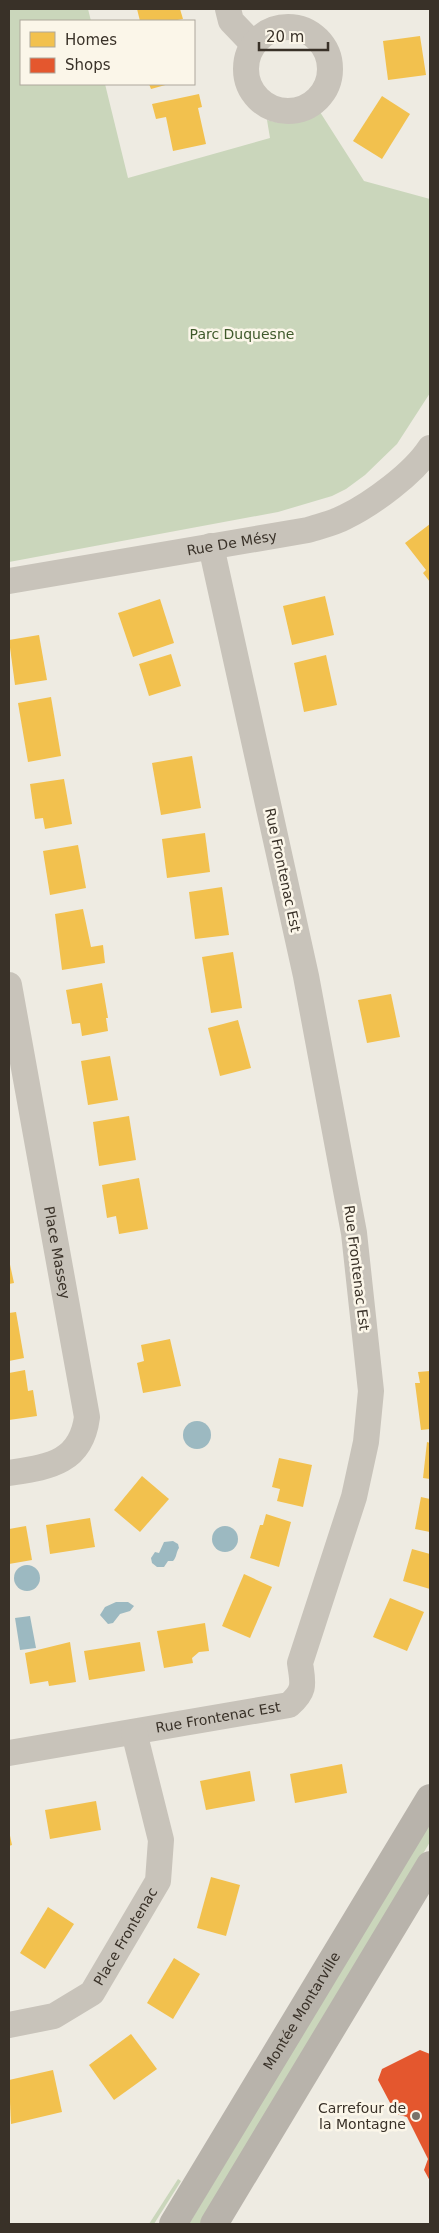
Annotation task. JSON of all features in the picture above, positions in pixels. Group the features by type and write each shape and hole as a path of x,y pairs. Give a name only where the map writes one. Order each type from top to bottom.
{"street":[{"path":"228,9 231,21 253,44"},
{"name":"Rue De Mésy","path":"9,581 308,530 346,517 379,496 429,453"},
{"name":"Rue Frontenac Est","path":"9,1753 289,1705 299,1696 304,1685 300,1663 354,1497 366,1442 371,1391 354,1233 306,976 211,546"},
{"name":"Place Massey","path":"9,985 87,1417 81,1440 59,1462 51,1466 9,1473"},
{"name":"Place Frontenac","path":"9,2025 54,2016 92,1994 158,1881 161,1840 134,1732"},
{"name":"Montée Montarville","path":"173,2224 430,1798"},
{"path":"214,2224 430,1865"},
{"path":"220,2224 240,2183"}],"green space":[{"name":"Parc Duquesne","path":"9,9 88,9 91,20 20,20 20,85 105,85 128,178 270,138 267,120 288,123 307,119 320,112 364,181 430,199 430,393 397,444 365,475 346,489 332,496 278,512 9,562"},
{"path":"430,1820 430,1842 201,2224 189,2224"},
{"path":"178,2179 181,2181 154,2224 149,2224"}],"water":[{"path":"197,1421 207,1425 211,1435 207,1445 197,1449 187,1445 183,1435 187,1425"},
{"path":"225,1526 234,1530 238,1539 234,1548 225,1552 216,1548 212,1539 216,1530"},
{"path":"173,1541 178,1544 179,1548 173,1561 168,1561 164,1567 157,1567 152,1563 151,1558 155,1552 159,1553 164,1542"},
{"path":"27,1565 36,1569 40,1578 36,1587 27,1591 18,1587 14,1578 18,1569"},
{"path":"116,1602 128,1602 134,1606 130,1611 120,1614 113,1623 108,1624 100,1615 105,1607"},
{"path":"30,1616 36,1648 20,1650 15,1618"}],"building: Homes":[{"path":"137,9 180,9 183,19 178,20 140,20"},
{"path":"420,36 426,75 388,80 383,41"},
{"path":"149,85 165,85 151,89"},
{"path":"199,94 202,107 198,108 206,144 173,151 166,117 156,119 152,104"},
{"path":"382,96 410,114 382,159 353,141"},
{"path":"430,524 430,582 423,573 426,570 405,543"},
{"path":"325,596 334,635 292,645 283,606"},
{"path":"160,599 174,643 133,657 118,613"},
{"path":"39,635 47,680 15,685 9,640"},
{"path":"171,654 181,686 149,696 139,664"},
{"path":"326,655 337,705 304,712 294,663"},
{"path":"51,697 61,756 28,762 18,703"},
{"path":"192,756 201,808 161,815 152,763"},
{"path":"64,779 72,824 45,829 43,818 35,819 30,784"},
{"path":"205,833 210,872 167,878 162,839"},
{"path":"78,845 86,888 50,895 43,851"},
{"path":"222,887 229,935 195,939 189,892"},
{"path":"83,909 91,947 103,945 105,963 62,970 55,914"},
{"path":"233,952 242,1008 211,1013 202,957"},
{"path":"102,983 108,1018 106,1018 108,1031 82,1036 80,1023 72,1024 66,990"},
{"path":"391,994 400,1037 367,1043 358,1000"},
{"path":"238,1020 251,1068 220,1076 208,1028"},
{"path":"110,1056 118,1100 88,1105 81,1061"},
{"path":"129,1116 136,1160 99,1166 93,1122"},
{"path":"139,1178 148,1229 119,1234 116,1216 107,1218 102,1185"},
{"path":"9,1260 14,1283 9,1284"},
{"path":"16,1312 24,1358 9,1361 9,1313"},
{"path":"170,1339 181,1386 143,1393 137,1363 144,1361 141,1345"},
{"path":"25,1370 28,1391 33,1390 37,1416 9,1420 9,1373"},
{"path":"430,1371 430,1429 421,1430 415,1383 420,1383 418,1372"},
{"path":"427,1442 430,1443 430,1479 423,1478"},
{"path":"279,1458 312,1465 303,1507 277,1501 280,1489 272,1487"},
{"path":"142,1476 169,1499 140,1532 114,1510"},
{"path":"421,1497 430,1499 430,1532 415,1529"},
{"path":"266,1514 291,1522 279,1567 250,1558 260,1525 263,1525"},
{"path":"90,1518 95,1547 50,1554 46,1525"},
{"path":"26,1526 32,1560 9,1564 9,1529"},
{"path":"412,1549 430,1554 430,1589 403,1581"},
{"path":"244,1574 272,1587 250,1638 222,1626"},
{"path":"390,1598 424,1612 407,1651 373,1637"},
{"path":"205,1623 209,1651 199,1652 192,1658 193,1663 164,1668 157,1631"},
{"path":"70,1642 76,1682 49,1686 48,1681 30,1684 25,1653"},
{"path":"140,1642 145,1671 89,1680 84,1651"},
{"path":"342,1764 347,1793 295,1803 290,1774"},
{"path":"250,1771 255,1801 206,1810 200,1781"},
{"path":"96,1801 101,1830 50,1839 45,1810"},
{"path":"9,1831 12,1845 9,1846"},
{"path":"211,1877 240,1885 226,1936 197,1928"},
{"path":"48,1907 74,1924 45,1969 20,1953"},
{"path":"174,1958 200,1974 173,2019 147,2003"},
{"path":"131,2034 157,2069 114,2100 89,2065"},
{"path":"53,2070 62,2112 11,2124 9,2080"}],"building: Shops":[{"name":"Carrefour de la Montagne","path":"420,2050 430,2054 430,2181 424,2170 428,2159 407,2117 396,2114 378,2080 382,2069"}],"place":[{"name":"Carrefour de la Montagne","path":"416,2116"}]}
